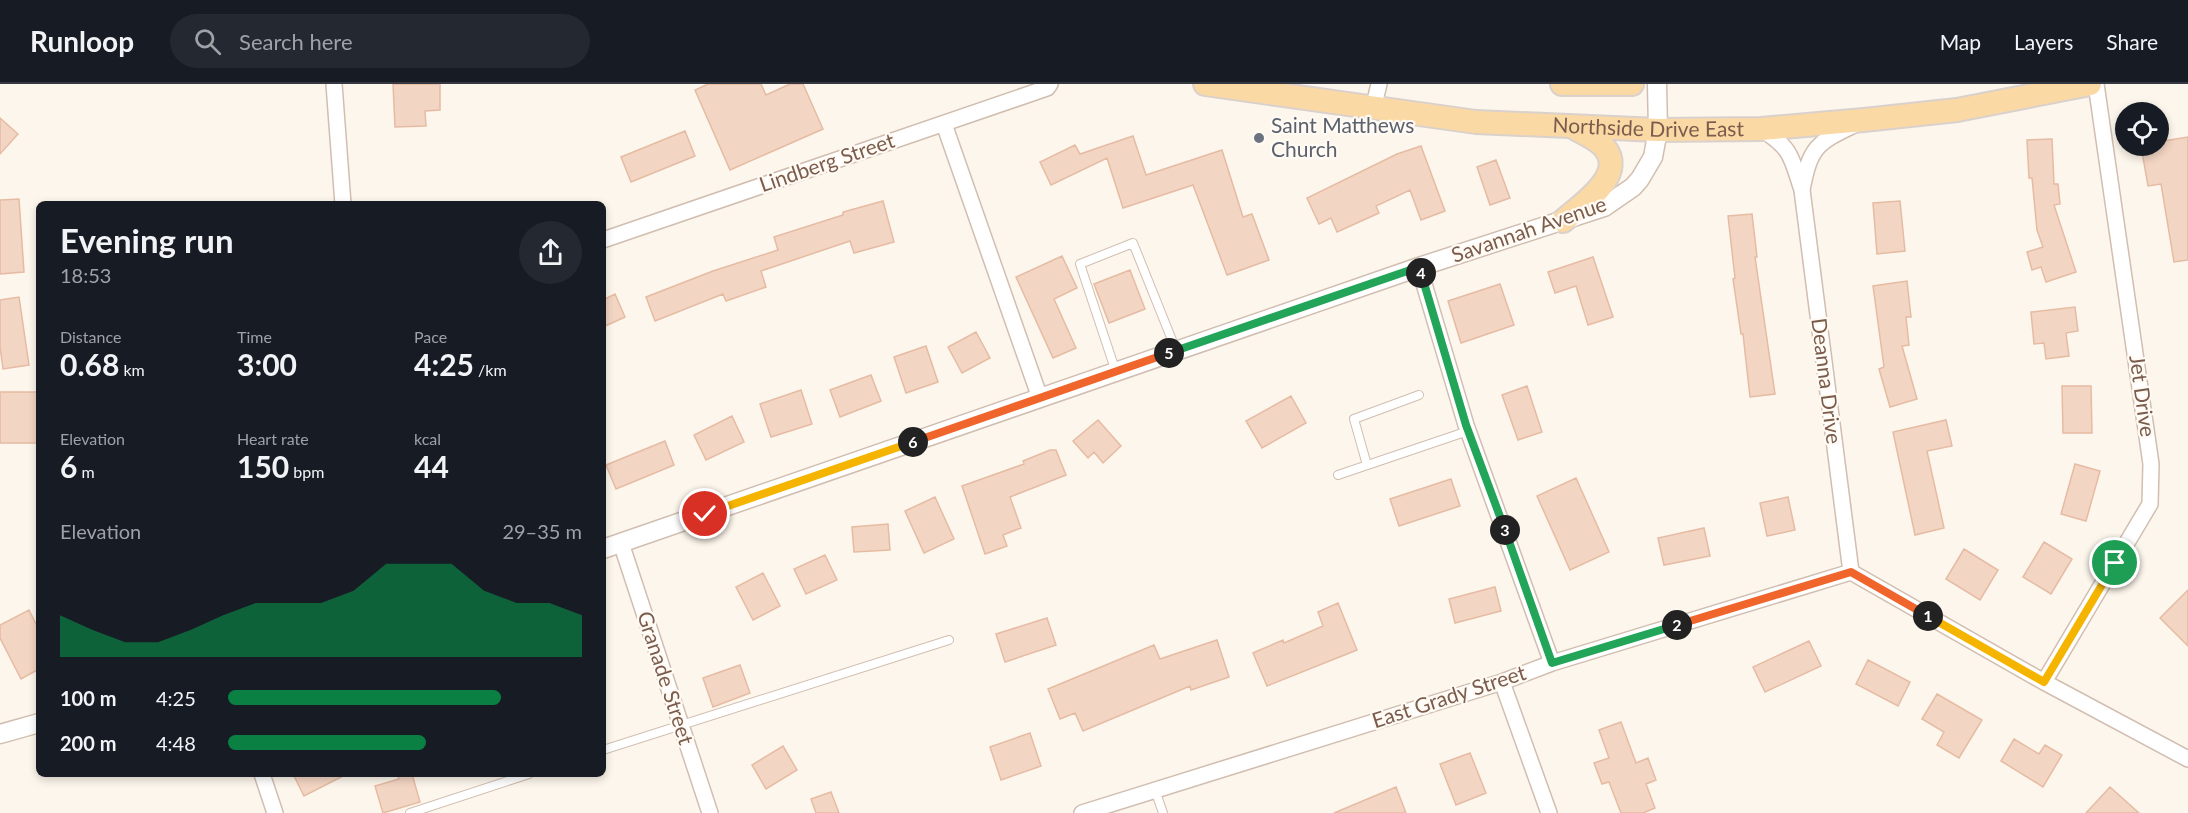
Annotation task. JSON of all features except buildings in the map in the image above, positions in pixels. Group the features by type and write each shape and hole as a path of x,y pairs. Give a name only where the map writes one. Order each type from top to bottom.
{"main road":[{"name":"Northside Drive East","path":"1205,84 1476,122 1658,130 1761,129 1864,120 1957,110 2090,84"},
{"name":"Northside Drive East","path":"1562,84 1632,84"},
{"path":"1563,220 1604,184 1610,172 1610,157 1605,148 1575,128"}],"street":[{"path":"334,84 343,201"},
{"name":"Lindberg Street","path":"606,239 944,124 1047,88 1050,84"},
{"path":"1373,109 1379,84"},
{"name":"Savannah Avenue","path":"606,548 1419,267 1604,207 1633,187 1653,157 1658,130 1657,84"},
{"name":"Jet Drive","path":"2044,682 2150,504 2151,464 2096,84"},
{"name":"Deanna Drive","path":"1802,190 1806,168 1816,147 1864,120"},
{"path":"944,124 1040,398"},
{"name":"Deanna Drive","path":"1761,129 1780,141 1789,154 1802,190 1851,572"},
{"path":"1419,267 1468,431 1552,663"},
{"name":"Granade Street","path":"621,543 679,725 710,813"},
{"path":"1851,572 2044,682 2188,759"},
{"name":"East Grady Street","path":"1082,813 1502,682 1552,663 1851,572"},
{"path":"1502,682 1549,813"},
{"path":"0,734 36,724"},
{"path":"263,777 275,813"}],"lane":[{"path":"1116,372 1080,264 1133,243 1176,351"},
{"path":"1367,465 1354,419 1419,394"},
{"path":"1338,475 1468,431"},
{"path":"606,749 949,640"},
{"path":"410,813 520,777"},
{"path":"1155,790 1163,813"}],"place":[{"name":"Saint Matthews Church","path":"1259,138"}],"route":[{"path":"705,514 1419,267 1466,425 1552,663 1851,572 2044,682 2115,563"}]}
